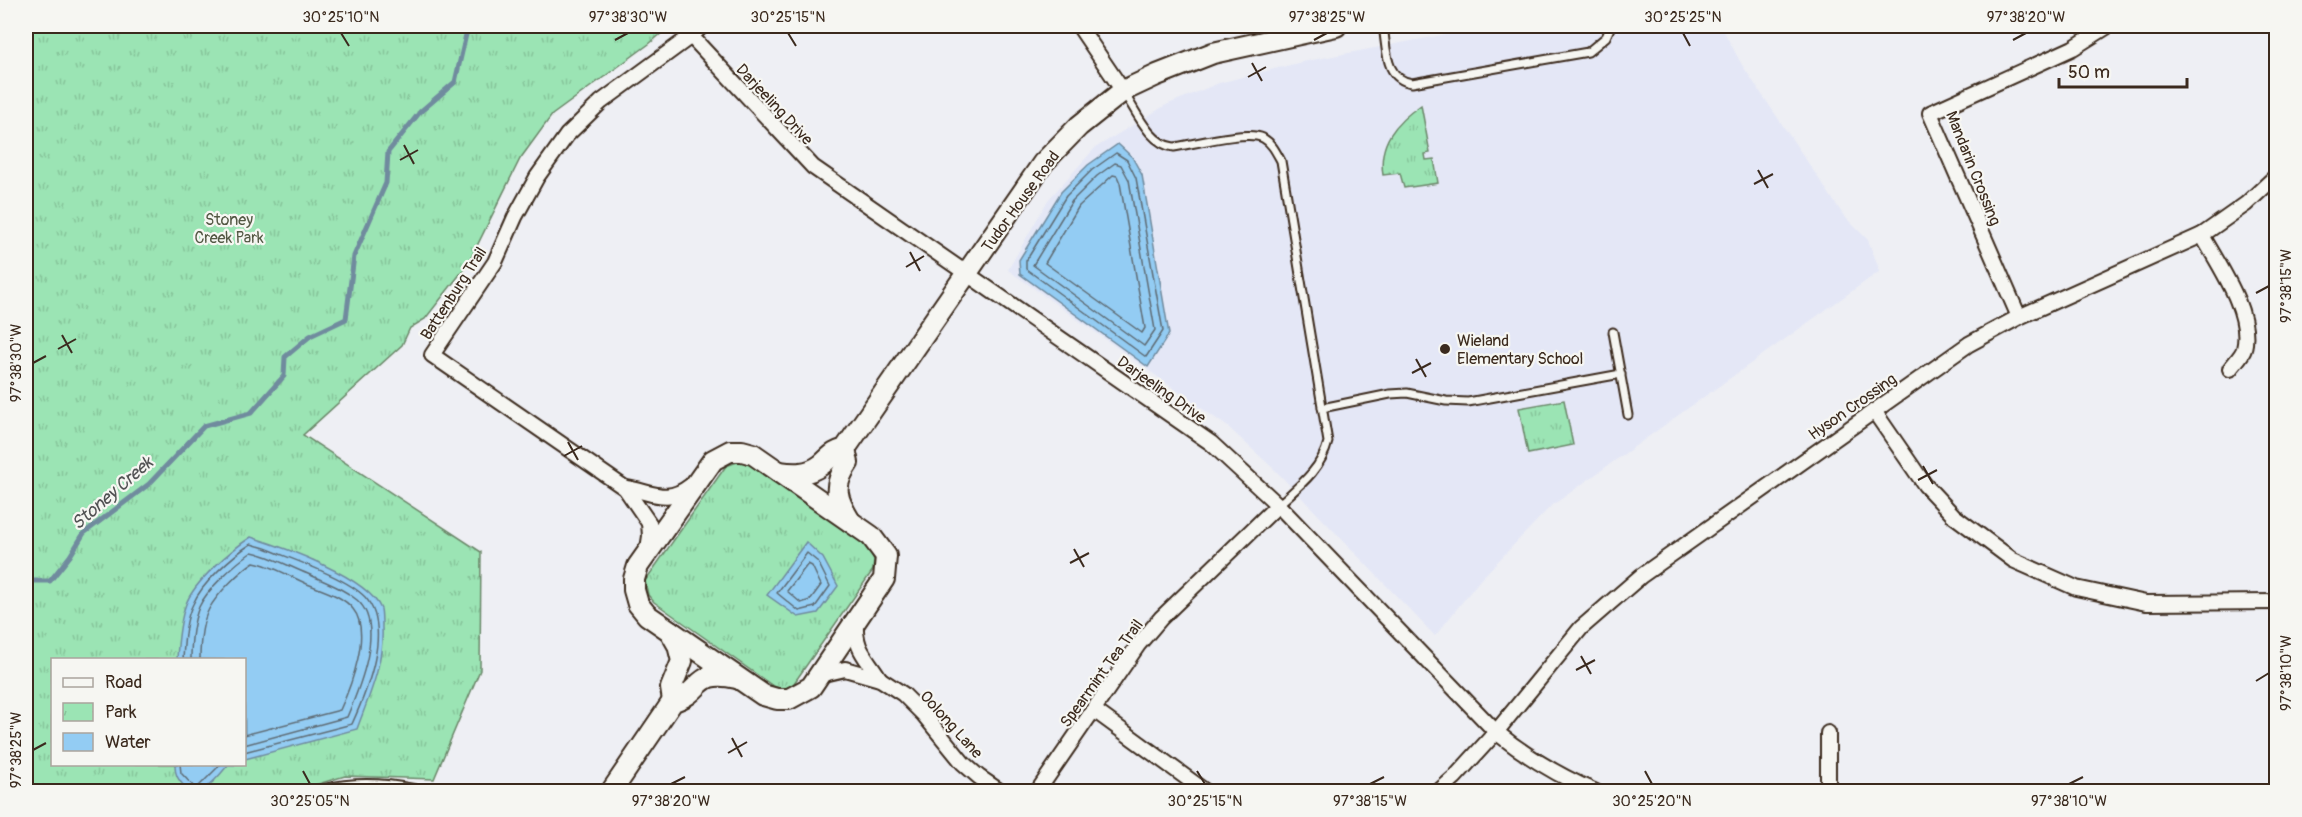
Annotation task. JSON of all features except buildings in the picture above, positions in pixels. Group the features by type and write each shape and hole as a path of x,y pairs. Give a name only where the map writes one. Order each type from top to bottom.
{"street":[{"name":"Battenburg Trail","path":"647,552 650,536 649,523 625,488 432,355 495,262 515,217 537,177 567,135 601,102 702,26"},
{"path":"1079,26 1123,92"},
{"name":"Tudor House Road","path":"778,472 796,474 812,470 822,464 832,452 845,449 1043,164 1079,126 1123,92 1156,75 1213,53 1336,26"},
{"name":"Mandarin Crossing","path":"2019,317 1930,113 2073,48 2108,26"},
{"name":"Darjeeling Drive","path":"691,36 813,167 1211,443 1278,505 1496,732 1559,776 1596,792"},
{"name":"Hyson Crossing","path":"1438,792 1496,732 1581,628 1641,576 1969,344 2019,317 2202,235 2246,204 2277,176"},
{"path":"2202,235 2229,283 2244,319 2244,351 2230,369"},
{"path":"1874,411 1925,485 1954,516 2013,560 2076,588 2146,603 2277,602"},
{"name":"Tudor House Road","path":"845,449 848,463 838,477 837,492 841,506 851,522"},
{"name":"Tudor House Road","path":"730,451 742,451 753,454 778,472 871,536 886,556 884,579 856,621 811,687 789,699 777,699 763,695 647,615 638,604 634,590 636,572 647,552 713,460 730,451"},
{"name":"Battenburg Trail","path":"625,488 668,497 681,493 698,481"},
{"name":"Spearmint Tea Trail","path":"1037,792 1138,645 1161,618 1278,505"},
{"name":"Oolong Lane","path":"856,621 857,646 880,679"},
{"name":"Tudor House Road","path":"611,792 673,701 671,687 679,673 682,660 678,645 670,631"},
{"name":"Oolong Lane","path":"819,675 845,669 880,679 903,694 924,715 963,763 1000,792"},
{"name":"Tudor House Road","path":"673,701 686,698 694,686 707,677 720,675 740,679"},
{"path":"1094,710 1206,792"},
{"path":"1828,734 1828,792"},
{"path":"325,792 366,786 414,792"}],"lane":[{"path":"1383,26 1393,74 1401,82 1412,83 1588,52 1606,37 1611,26"},
{"path":"1123,92 1158,142 1166,147 1179,147 1252,134 1265,139 1281,161 1328,441 1323,459 1317,468 1278,505"},
{"path":"1613,332 1628,415"},
{"path":"1322,408 1389,394 1407,393 1446,401 1468,402 1621,374"}],"shaded area":[{"name":"Wieland Elementary School","path":"1489,26 1721,26 1742,65 1844,216 1868,240 1880,271 1550,507 1479,581 1435,636 1275,470 1228,427 1008,270 1048,200 1095,148 1166,105 1219,83 1302,62"}],"green space":[{"name":"Stoney Creek Park","path":"26,26 670,26 552,115 520,159 468,264 425,319 410,328 402,345 303,435 481,552 480,670 434,779 345,776 291,792 26,791"},
{"path":"1421,105 1430,153 1425,154 1426,160 1434,159 1438,183 1404,188 1400,173 1383,175 1383,153 1386,143 1397,126"},
{"path":"1564,400 1573,445 1528,454 1519,408"},
{"path":"740,461 751,465 868,547 874,560 873,570 792,686 782,689 773,686 654,602 648,595 645,581 726,466"}],"water":[{"path":"1118,144 1132,157 1142,175 1169,334 1148,367 1020,274 1019,260 1061,192 1088,165"},
{"path":"251,537 323,565 343,575 373,597 381,609 381,654 375,680 357,729 246,759 246,658 177,658 182,617 190,595 214,567"},
{"path":"806,542 823,558 838,586 818,613 798,617 767,595"},
{"path":"175,766 227,766 208,786 196,792 184,786 176,773"}],"waterway":[{"name":"Stoney Creek","path":"26,581 50,581 70,556 84,533 149,484 204,426 251,413 284,376 285,357 310,336 346,319 354,256 386,183 388,152 420,112 455,82 468,26"}],"place":[{"name":"Wieland Elementary School","path":"1445,349"}]}
